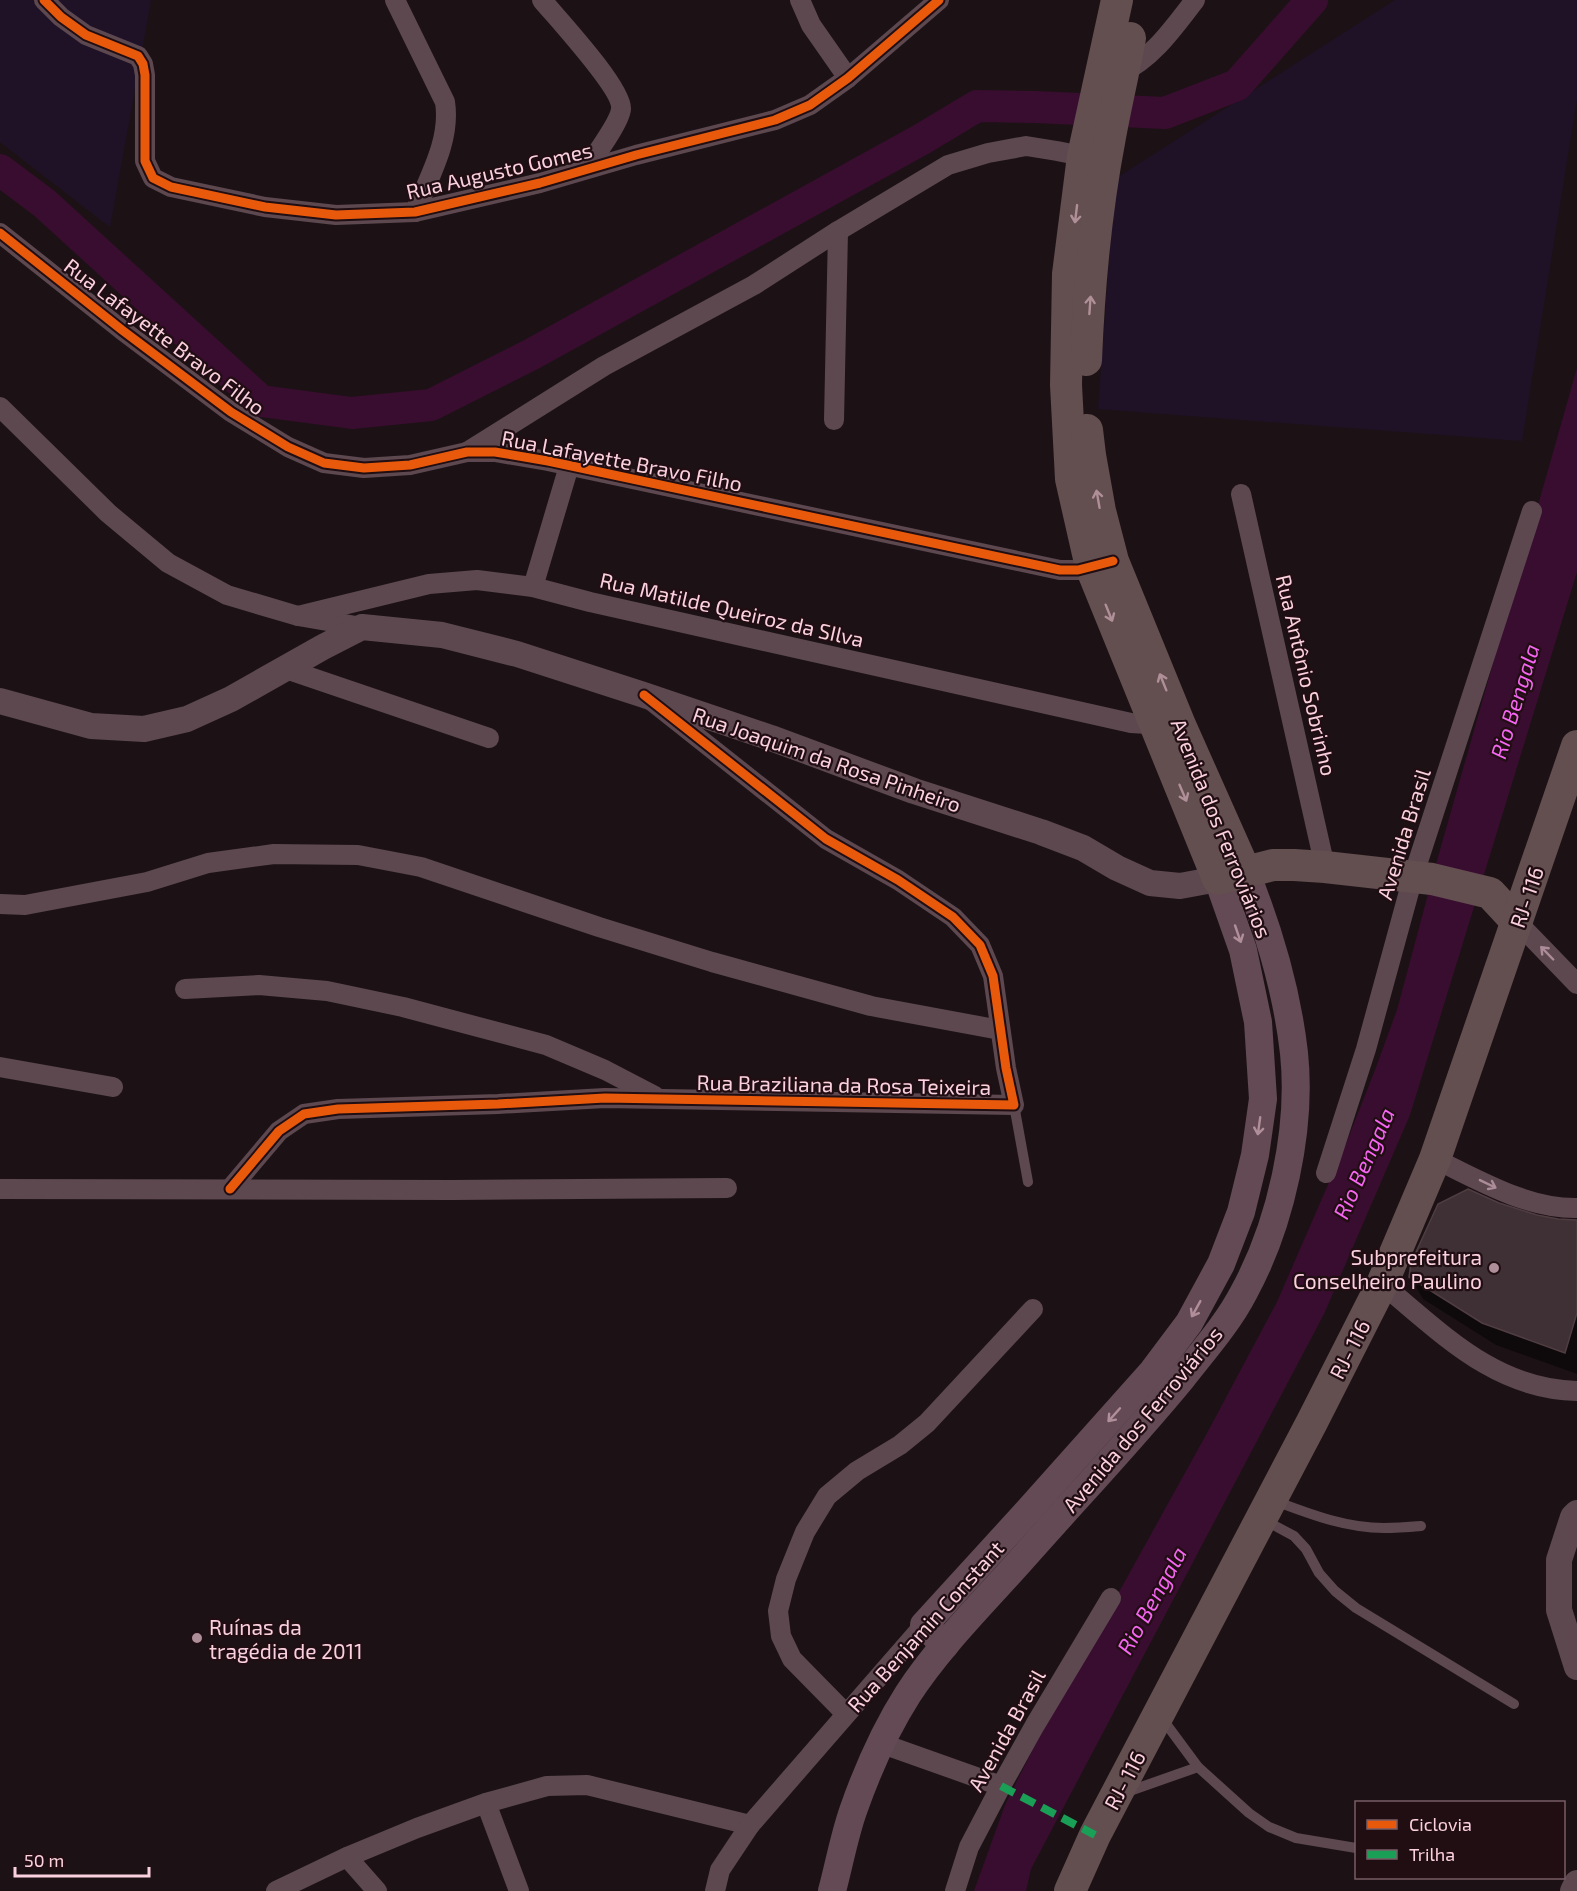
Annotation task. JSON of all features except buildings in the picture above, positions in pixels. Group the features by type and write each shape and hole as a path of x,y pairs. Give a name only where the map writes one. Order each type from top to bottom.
{"main road":[{"path":"1109,89 1118,0"},
{"path":"1109,89 1138,0"},
{"name":"Avenida dos Ferroviários","path":"832,1891 852,1813 880,1743 909,1694 945,1645 1164,1399 1217,1334 1244,1293 1268,1240 1283,1190 1291,1148 1295,1093 1294,1054 1287,1011 1263,920 1232,875 1167,725 1102,564 1071,479 1066,385 1068,274 1109,89"},
{"name":"RJ- 116","path":"1070,1891 1115,1796 1382,1284 1435,1159 1576,754"},
{"path":"1232,875 1273,865 1325,867 1423,878 1490,893 1517,922"},
{"name":"Rua Benjamin Constant","path":"924,1625 1153,1371 1188,1323 1221,1264 1241,1212 1255,1155 1263,1099 1258,1022 1243,950 1232,875"},
{"path":"924,1625 945,1645"}],"street":[{"name":"Rua Augusto Gomes","path":"44,0 61,17 86,35 138,56 143,64 145,161 153,178 171,187 265,207 336,215 416,212 540,183 775,120 810,105 848,78 939,0"},
{"path":"395,0 445,102 448,118 440,151 416,212"},
{"path":"542,0 608,80 622,108 618,119 586,169"},
{"path":"800,0 811,25 848,78"},
{"path":"1109,89 1170,33 1195,0"},
{"path":"467,452 604,366 754,285 948,165 988,153 1026,146 1097,147"},
{"path":"834,420 838,231"},
{"name":"Rua Lafayette Bravo Filho","path":"0,233 122,330 222,405 288,447 324,463 364,468 410,465 467,452 495,452 1060,570 1078,570 1102,564"},
{"name":"Rua Joaquim da Rosa Pinheiro","path":"0,408 108,513 168,562 227,595 298,616 362,627 442,635 517,654 771,738 914,791 1041,832 1083,848 1149,883 1180,886 1232,875"},
{"path":"533,587 569,466"},
{"name":"Rua Antônio Sobrinho","path":"1242,494 1325,867"},
{"name":"Avenida Brasil","path":"1326,1173 1423,878 1532,511"},
{"name":"Rua Matilde Queiroz da SIlva","path":"298,616 429,584 477,580 533,587 590,602 1131,723 1167,725"},
{"path":"0,701 92,726 144,729 187,719 231,699 323,646 362,627"},
{"path":"286,669 489,738"},
{"name":"Rua Braziliana da Rosa Teixeira","path":"230,1190 279,1131 304,1114 338,1109 605,1098 1014,1105 1006,1068 993,976 980,945 953,917 898,880 826,839 644,695"},
{"path":"0,904 25,905 147,882 208,863 274,854 358,855 421,867 598,927 712,962 871,1006 1000,1030"},
{"path":"1517,922 1577,984"},
{"path":"184,989 259,985 327,991 403,1008 546,1045 605,1070 661,1099"},
{"path":"0,1066 113,1086"},
{"path":"1435,1159 1509,1195 1562,1208 1577,1208"},
{"path":"0,1189 727,1188"},
{"path":"1382,1284 1471,1357 1513,1379 1560,1391 1577,1391"},
{"path":"846,1714 792,1659 781,1636 778,1611 786,1579 805,1532 827,1496 857,1471 900,1444 927,1423 1033,1310"},
{"path":"1577,1513 1573,1517 1559,1560 1559,1610 1577,1667"},
{"name":"Avenida Brasil","path":"955,1891 969,1847 1001,1786 1111,1598"},
{"name":"Rua Benjamin Constant","path":"715,1891 720,1870 750,1825 924,1625"},
{"path":"880,1743 1001,1786"},
{"path":"276,1891 347,1857 486,1803 547,1786 587,1785 750,1825"},
{"path":"486,1803 519,1891"},
{"path":"347,1857 377,1891"},
{"path":"1573,1891 1577,1882"}],"lane":[{"path":"1014,1105 1028,1182"},
{"path":"1266,1509 1319,1517 1349,1525 1383,1528 1421,1527"},
{"path":"1266,1509 1306,1550 1319,1573 1335,1591 1356,1608 1514,1704"},
{"path":"1159,1713 1198,1767 1269,1827 1296,1838 1355,1848"},
{"path":"1115,1796 1198,1767"}],"shaded area":[{"path":"0,0 151,0 110,227 0,142"},
{"path":"1395,0 1577,0 1577,99 1522,441 1098,409 1115,179"}],"water":[{"name":"Rio Bengala","path":"1577,368 1577,572 1410,1115 1324,1314 1031,1869 1026,1891 974,1891 1005,1805 1042,1731 1277,1302 1347,1141 1397,1010 1438,857"}],"waterway":[{"path":"0,170 44,203 261,401 352,413 431,405 532,354 922,139 977,106 1165,113 1237,85 1312,0"}],"marked path":[{"path":"1001,1786 1095,1835"}],"cycle path":[{"path":"44,0 61,17 86,35 138,56 143,64 145,161 153,178 171,187 265,207 336,215 415,212 540,183 636,155 775,120 810,105 848,78 939,0"},
{"path":"0,233 122,330 231,412 288,447 324,463 364,468 410,465 467,452 495,452 548,461 1060,570 1078,570 1113,561"},
{"path":"230,1189 279,1131 304,1114 338,1109 605,1098 1014,1105 1006,1068 993,976 980,945 953,917 898,880 826,839 644,695"}],"place":[{"name":"Subprefeitura Conselheiro Paulino","path":"1494,1268"},
{"name":"Ruínas da tragédia de 2011","path":"197,1638"}]}
